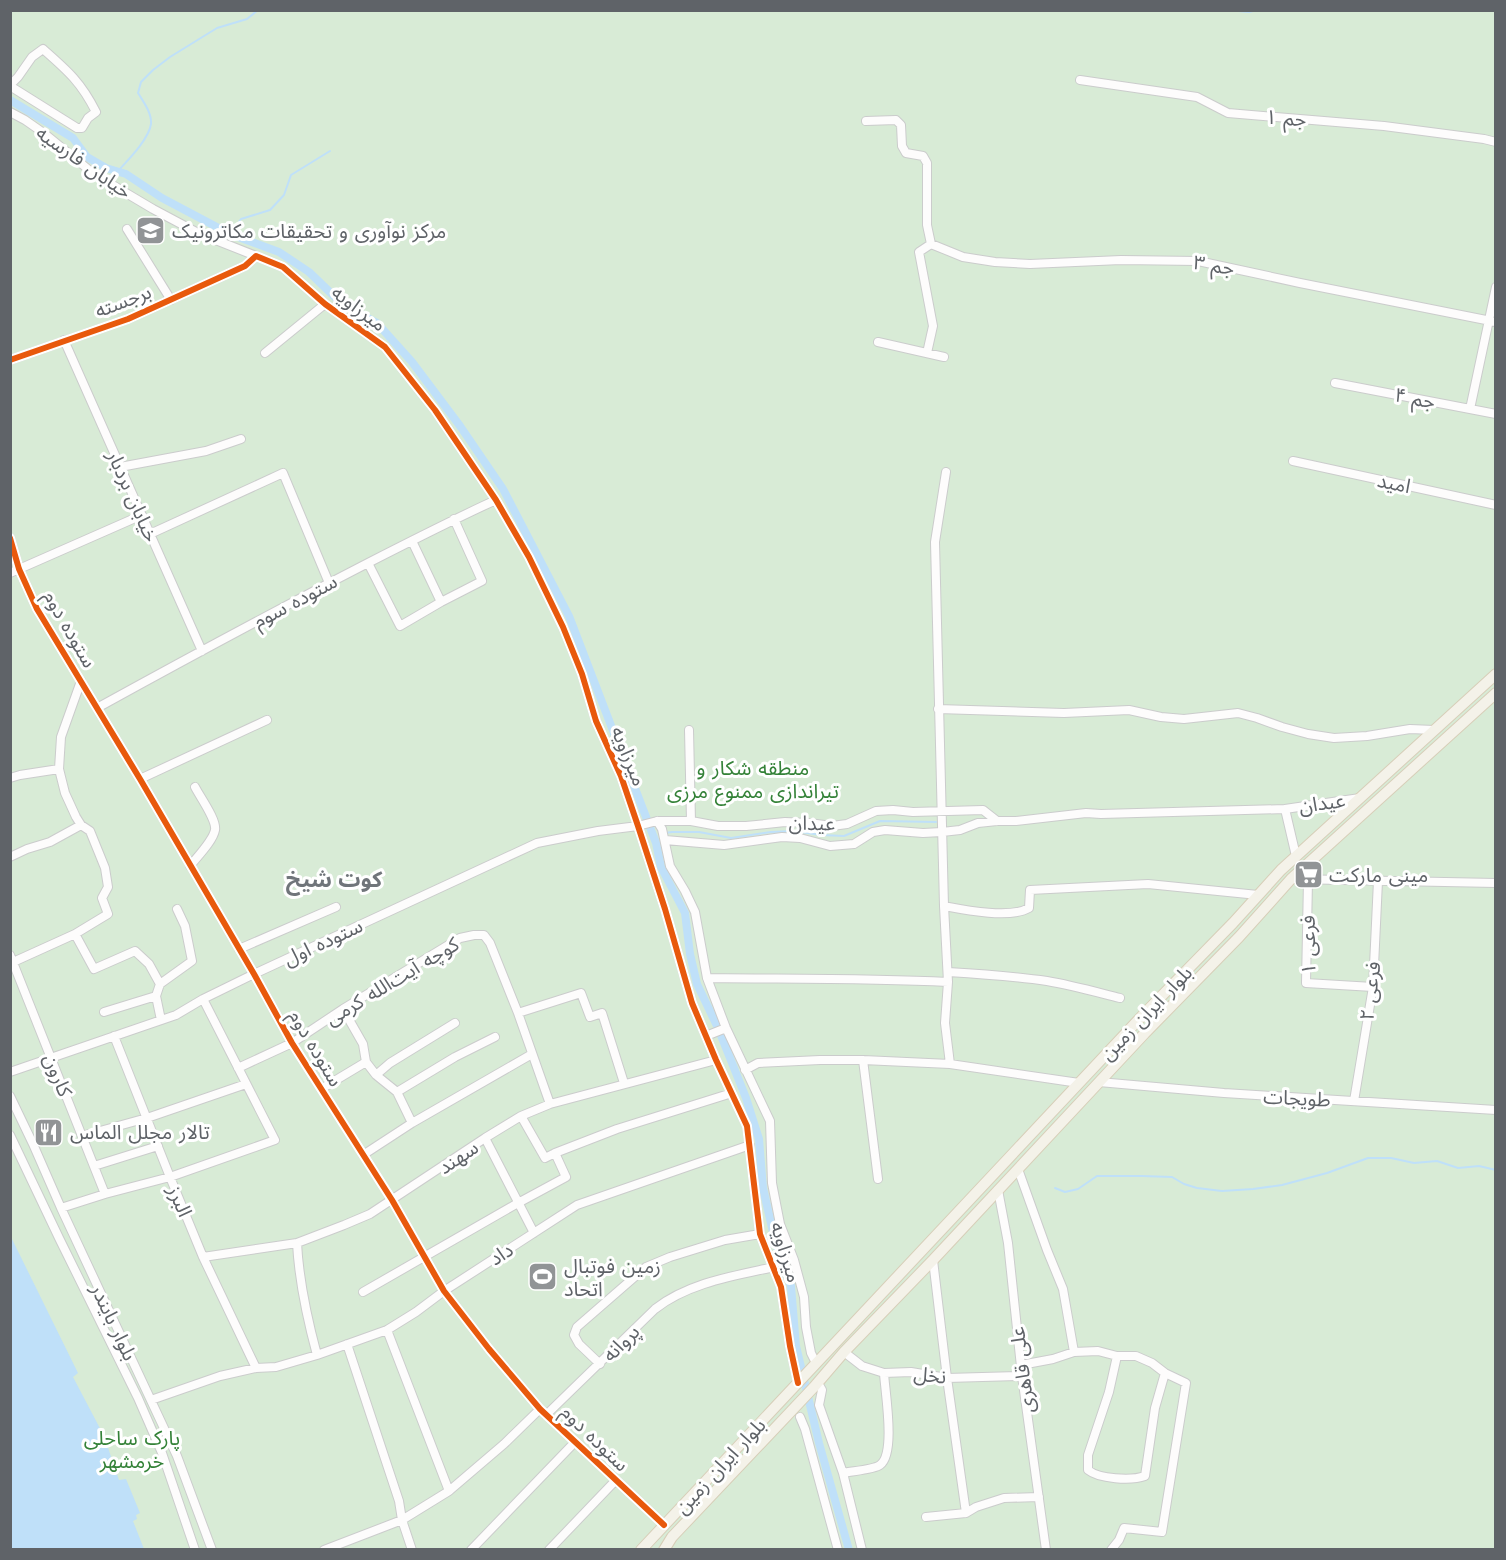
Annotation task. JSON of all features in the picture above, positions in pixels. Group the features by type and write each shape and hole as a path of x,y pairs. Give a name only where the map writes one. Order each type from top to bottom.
{"main road":[{"name":"بلوار ایران زمین","path":"641,1550 1142,1016 1296,856 1496,674"},
{"name":"بلوار ایران زمین","path":"664,1550 672,1537 1291,879 1496,693"}],"street":[{"name":"خیابان فارسیه","path":"43,49 73,76 87,94 96,112 88,118 82,128 77,128 10,86 32,57 43,49"},
{"name":"جم ۱","path":"1080,80 1197,97 1228,113 1384,126 1496,142"},
{"name":"خیابان فارسیه","path":"10,112 45,134 94,174 153,209 198,233 256,256"},
{"path":"866,121 896,120 901,125 902,146 906,153 923,156 927,162 927,225 931,244 919,252 933,326 927,353"},
{"path":"127,229 171,300"},
{"name":"جم ۳","path":"931,244 963,256 995,262 1030,264 1121,260 1198,261 1492,321"},
{"name":"برجسته","path":"10,360 128,319 245,266 256,256"},
{"name":"میرزاویه","path":"256,256 283,267 325,303 385,347 435,410 496,500 530,557 563,627 582,674 596,721 621,776 640,826 692,1003 709,1035 716,1060 747,1126 760,1234 781,1287 798,1383"},
{"path":"1470,409 1492,321 1496,287"},
{"path":"265,353 325,303"},
{"name":"خیابان بردبار","path":"64,340 202,651"},
{"path":"878,342 944,357"},
{"name":"جم ۴","path":"1335,382 1496,414"},
{"path":"120,467 206,451 241,440"},
{"name":"امید","path":"1293,461 1496,505"},
{"path":"946,472 935,542 941,812 948,977 945,1023 950,1064"},
{"path":"150,534 283,473 329,583"},
{"name":"ستوده سوم","path":"97,708 329,583 496,500"},
{"path":"15,571 142,515"},
{"path":"368,563 400,626 482,581 454,519"},
{"name":"ستوده دوم","path":"10,538 15,571 140,779 292,1043 392,1200 444,1291 489,1349 543,1412 664,1525"},
{"path":"412,541 441,602"},
{"path":"12,960 75,934 108,914 102,898 108,887 105,868 90,831 81,825 65,794 59,769 61,737 81,681"},
{"path":"938,709 1064,713 1129,710 1184,719 1238,714 1308,734 1334,738 1367,736 1410,729 1434,730"},
{"path":"140,779 267,720"},
{"path":"690,730 691,821"},
{"path":"10,778 59,769"},
{"path":"190,866 211,839 215,830 214,822 195,787"},
{"name":"عیدان","path":"664,836 724,846 782,837 800,838 830,846 855,844 873,832 885,830 942,832 998,821 1086,813 1285,808 1360,798"},
{"name":"عیدان","path":"1285,808 1296,856"},
{"name":"عیدان","path":"655,821 691,821 718,826 785,822 832,826 847,824 876,811 984,810 998,821"},
{"path":"655,821 664,836 670,866 695,912 707,978 725,1029 770,1121 772,1183 780,1224 794,1260 804,1298 806,1327 814,1366"},
{"name":"ستوده اول","path":"10,1072 176,1015 254,974 537,843 598,831 640,826 655,821"},
{"path":"10,857 50,842 81,825"},
{"path":"1291,879 1496,883"},
{"name":"فرعی ۱","path":"1308,879 1306,983 1373,987"},
{"name":"فرعی ۲","path":"1354,1101 1373,987 1378,881"},
{"path":"944,906 987,913 1022,912 1029,908 1030,890 1148,884 1258,895"},
{"path":"239,949 336,907"},
{"path":"161,1020 156,996 160,984 192,961 184,926 177,909"},
{"path":"75,934 94,969 135,951 149,964 160,984"},
{"name":"کوچه آیت‌الله کرمی","path":"238,1068 292,1043 343,1009 460,938 484,935 518,1013 550,1104"},
{"name":"کارون","path":"12,960 105,1194"},
{"path":"707,978 819,980 948,977 1046,981 1120,998"},
{"path":"518,1013 581,993 591,1017 602,1013 624,1083"},
{"path":"104,1012 156,996"},
{"path":"61,1208 170,1177 275,1140 203,999"},
{"path":"343,1009 363,1044 366,1062 376,1075 397,1092 412,1123"},
{"path":"376,1075 390,1063 455,1023"},
{"path":"709,1035 725,1029"},
{"name":"البرز","path":"114,1036 203,1257 255,1366"},
{"path":"397,1092 495,1036"},
{"path":"363,1155 412,1123 532,1054"},
{"name":"سهند","path":"203,1257 297,1243 370,1214 521,1116 550,1104 716,1060"},
{"path":"745,1070 758,1063 863,1060 950,1064 1079,1083"},
{"path":"863,1060 878,1179"},
{"path":"321,1089 366,1062"},
{"name":"طویجات","path":"1099,1082 1224,1094 1496,1110"},
{"path":"82,1136 147,1118 246,1084"},
{"path":"521,1116 545,1158 617,1129 732,1093"},
{"name":"بلوار بایندر","path":"10,1096 177,1455 212,1550"},
{"name":"بلوار بایندر","path":"10,1135 138,1398 158,1444 195,1550"},
{"path":"485,1138 534,1233"},
{"name":"داد","path":"151,1400 255,1366 276,1367 317,1355 387,1330 578,1205 750,1145"},
{"path":"94,1166 158,1146"},
{"path":"363,1292 566,1177 555,1153"},
{"path":"1018,1168 1063,1289 1074,1352"},
{"name":"علی قاهری","path":"998,1190 1008,1243 1022,1376 1046,1550"},
{"path":"59,1238 72,1232"},
{"path":"600,1364 579,1344 574,1335 577,1326 646,1267 725,1240 760,1234"},
{"path":"297,1243 298,1274 317,1355"},
{"path":"933,1260 946,1378 966,1513"},
{"name":"پروانه","path":"324,1550 402,1520 449,1491 600,1364 665,1301 688,1290 728,1277 774,1267"},
{"path":"387,1330 449,1491"},
{"path":"347,1344 399,1501 402,1520 412,1550"},
{"path":"1021,1365 1074,1352 1098,1351 1116,1356 1136,1356 1186,1383 1162,1532 1124,1528 1119,1540 1111,1550"},
{"name":"نخل","path":"844,1353 862,1365 884,1373 911,1372 946,1378 1022,1376"},
{"path":"1116,1356 1109,1392 1088,1455 1088,1470 1094,1474 1137,1478 1145,1476 1155,1408 1165,1373"},
{"path":"843,1473 879,1466 885,1459 888,1448 888,1425 884,1373"},
{"path":"816,1385 822,1390 819,1405 843,1473 862,1550"},
{"path":"800,1417 838,1550"},
{"path":"471,1550 575,1443"},
{"path":"549,1550 615,1480"},
{"path":"926,1517 966,1513 976,1507 1004,1498 1039,1497"}],"green space":[{"name":"منطقه شکار و تیراندازی ممنوع مرزی","path":"11,11 1495,11 1495,1549 11,1550"}],"water":[{"path":"10,1235 78,1373 73,1377 104,1436 119,1480 126,1479 140,1513 133,1521 144,1549 11,1549"}],"waterway":[{"path":"118,171 142,143 151,124 149,111 138,93 141,82 170,57 217,28 247,19 258,10"},
{"path":"1227,10 1249,12 1257,10"},
{"path":"10,100 73,138 87,157 106,168 126,174 162,198 230,234 279,252 309,272 338,300 377,323 412,362 503,489 569,616 656,843 661,867 685,913 690,954 697,984 718,1028 746,1098 759,1139 763,1188 775,1241 791,1286 796,1346 819,1443 849,1550"},
{"path":"230,234 241,219 270,210 284,195 291,175 330,151"},
{"path":"665,833 699,832 731,838 794,831 844,836 880,821 936,822"},
{"path":"1055,1188 1065,1192 1078,1189 1097,1176 1142,1176 1172,1177 1197,1188 1222,1191 1253,1189 1282,1185 1327,1173 1368,1158 1391,1158 1414,1163 1437,1161 1458,1168 1479,1166 1496,1170"}],"cycle path":[{"path":"10,360 128,319 245,266 256,256 283,267 325,304 385,347 435,410 496,500 529,557 563,627 582,674 596,721 621,776 665,909 692,1003 747,1126 760,1234 781,1287 798,1383"},
{"path":"10,538 19,569 37,609 140,779 292,1043 392,1200 444,1291 540,1409 664,1525"}],"place":[{"name":"مرکز نوآوری و تحقیقات مکاترونیک","path":"151,231"},
{"name":"مینی مارکت","path":"1308,875"},
{"name":"تالار مجلل الماس","path":"49,1132"},
{"name":"زمین فوتبال اتحاد","path":"543,1277"}],"district":[{"name":"کوت شیخ","path":"334,879"}],"park label":[{"name":"پارک ساحلی خرمشهر","path":"132,1450"}]}
